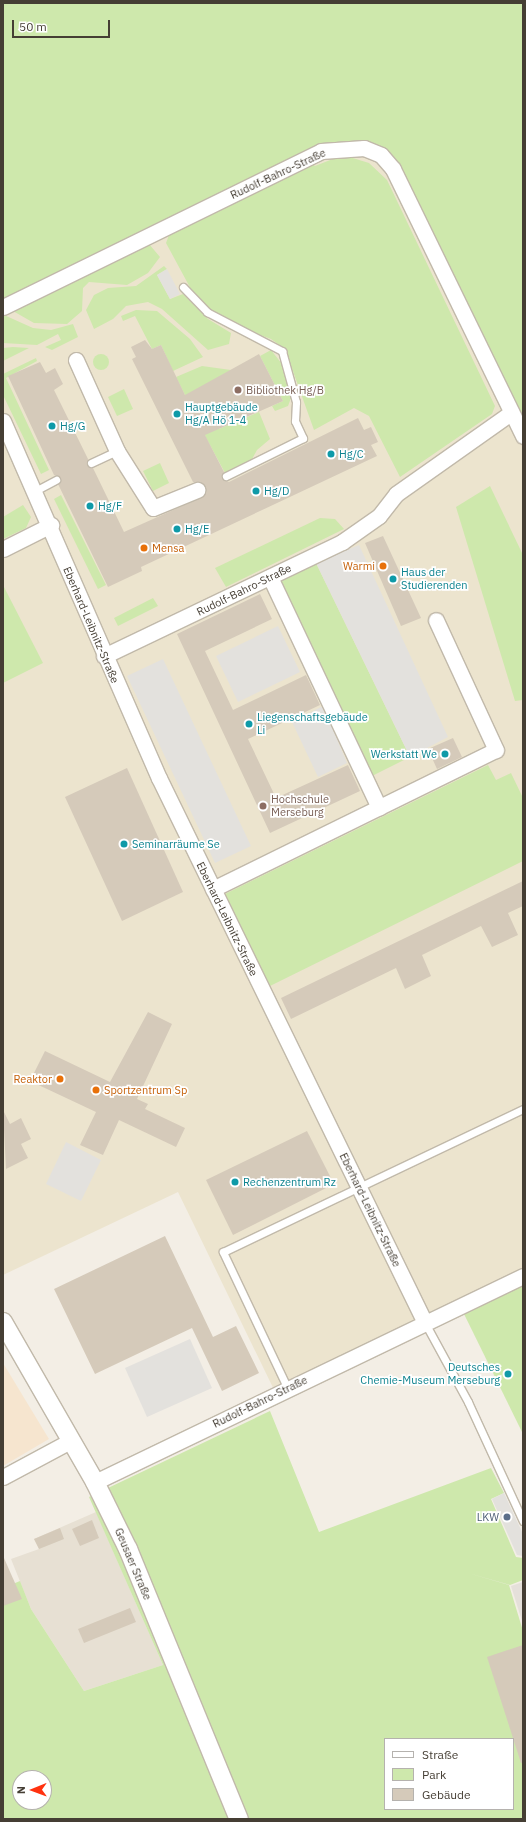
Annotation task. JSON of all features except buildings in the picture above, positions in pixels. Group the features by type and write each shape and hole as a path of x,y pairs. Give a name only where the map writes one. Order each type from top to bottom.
{"street":[{"name":"Rudolf-Bahro-Straße","path":"3,307 321,151 364,148 381,155 393,169 523,436"},
{"path":"76,360 117,451 153,508 197,490"},
{"name":"Rudolf-Bahro-Straße","path":"104,656 342,542 379,516 396,494 511,413"},
{"name":"Eberhard-Leibnitz-Straße","path":"3,421 52,525 104,656 213,889 425,1323"},
{"path":"3,549 52,525"},
{"path":"270,577 379,808"},
{"path":"213,889 496,750 436,620"},
{"name":"Rudolf-Bahro-Straße","path":"95,1482 523,1276"},
{"name":"Geusaer Straße","path":"3,1322 72,1440 95,1482 128,1549 239,1819"},
{"path":"3,1477 72,1440"}],"lane":[{"path":"183,287 217,318 276,345 284,356 290,374 296,402 295,421 303,438 226,476"},
{"path":"91,463 117,451"},
{"path":"35,490 56,480"},
{"path":"288,1389 223,1252 523,1108"},
{"path":"425,1323 468,1402 523,1521"}],"shaded area":[{"name":"Hochschule Merseburg","path":"343,141 363,141 381,149 523,421 523,1279 278,1398 178,1192 3,1275 3,301 322,145"},
{"path":"167,269 180,294 170,299 157,275"},
{"path":"359,545 448,737 410,757 316,563"},
{"path":"278,626 300,672 238,702 216,656"},
{"path":"163,659 251,846 215,863 127,676"},
{"path":"323,706 347,763 318,777 292,722"},
{"path":"66,1142 101,1160 81,1201 46,1184"},
{"path":"190,1339 212,1388 147,1417 125,1368"},
{"path":"3,1363 49,1439 3,1466"},
{"name":"LKW","path":"504,1493 523,1534 523,1556 517,1555 492,1499"},
{"path":"96,1512 163,1665 84,1691 31,1609 11,1559 39,1549 34,1539"},
{"path":"523,1582 523,1624 511,1586"}],"green space":[{"path":"3,3 523,3 523,421 395,162 363,141 322,145 3,300"},
{"path":"343,155 369,163 387,180 495,406 492,414 400,477 369,416 354,408 314,430 285,349 271,339 230,324 210,311 193,293 166,243 169,235 230,206 308,159 315,166"},
{"path":"149,244 160,257 148,273 127,285 89,282 83,288 82,311 67,324 34,323 13,311"},
{"path":"164,266 167,269 157,275 170,299 183,294 208,319 231,333 229,344 208,350 162,309 148,302 126,306 113,319 94,329 86,310 94,295 108,288 136,286"},
{"path":"136,310 157,311 190,339 203,357 173,371 161,345 152,349 135,316 123,321 121,316"},
{"path":"4,315 33,328 51,330 73,324 78,337 52,350 45,347 61,340 58,334 37,345 3,343"},
{"path":"13,347 29,348 3,361 3,348"},
{"path":"271,350 282,364 291,398 288,406 275,411 272,406 283,401 260,356"},
{"path":"98,354 104,354 109,359 107,368 104,370 98,370 93,365 93,359"},
{"path":"36,358 37,361 6,378 49,470 41,474 3,395 3,374"},
{"path":"202,366 231,370 187,399 176,377"},
{"path":"124,389 133,409 117,416 108,397"},
{"path":"259,412 270,439 257,450 251,461 225,473 202,430 216,424 219,429"},
{"path":"160,463 169,483 153,491 143,471"},
{"path":"490,486 523,555 523,700 515,701 456,507"},
{"path":"61,495 106,585 98,589 54,499"},
{"path":"23,505 31,517 26,528 3,539 3,517"},
{"path":"320,518 335,519 344,529 226,587 215,568"},
{"path":"316,563 410,757 372,776 278,582"},
{"path":"3,585 43,663 3,683"},
{"path":"153,598 158,606 118,626 114,618"},
{"path":"488,765 496,780 511,773 523,798 523,861 270,986 225,894"},
{"name":"Deutsches Chemie-Museum Merseburg","path":"523,1285 523,1434 464,1314"},
{"path":"270,1411 319,1532 491,1468 504,1493 491,1499 516,1557 523,1558 523,1580 510,1585 468,1573 509,1585 523,1631 523,1819 3,1819 3,1588 20,1581 31,1609 84,1691 163,1665 89,1497"}],"place":[{"name":"Bibliothek Hg/B","path":"238,390"},
{"name":"Hauptgebäude Hg/A Hö 1-4","path":"177,414"},
{"name":"Hg/G","path":"52,426"},
{"name":"Hg/C","path":"331,454"},
{"name":"Hg/D","path":"256,491"},
{"name":"Hg/F","path":"90,506"},
{"name":"Hg/E","path":"177,529"},
{"name":"Mensa","path":"144,548"},
{"name":"Warmi","path":"383,566"},
{"name":"Haus der Studierenden","path":"393,579"},
{"name":"Liegenschaftsgebäude Li","path":"249,724"},
{"name":"Werkstatt We","path":"445,754"},
{"name":"Hochschule Merseburg","path":"263,806"},
{"name":"Seminarräume Se","path":"124,844"},
{"name":"Reaktor","path":"60,1079"},
{"name":"Sportzentrum Sp","path":"96,1090"},
{"name":"Rechenzentrum Rz","path":"235,1182"},
{"name":"Deutsches Chemie-Museum Merseburg","path":"508,1374"},
{"name":"LKW","path":"507,1517"}]}
